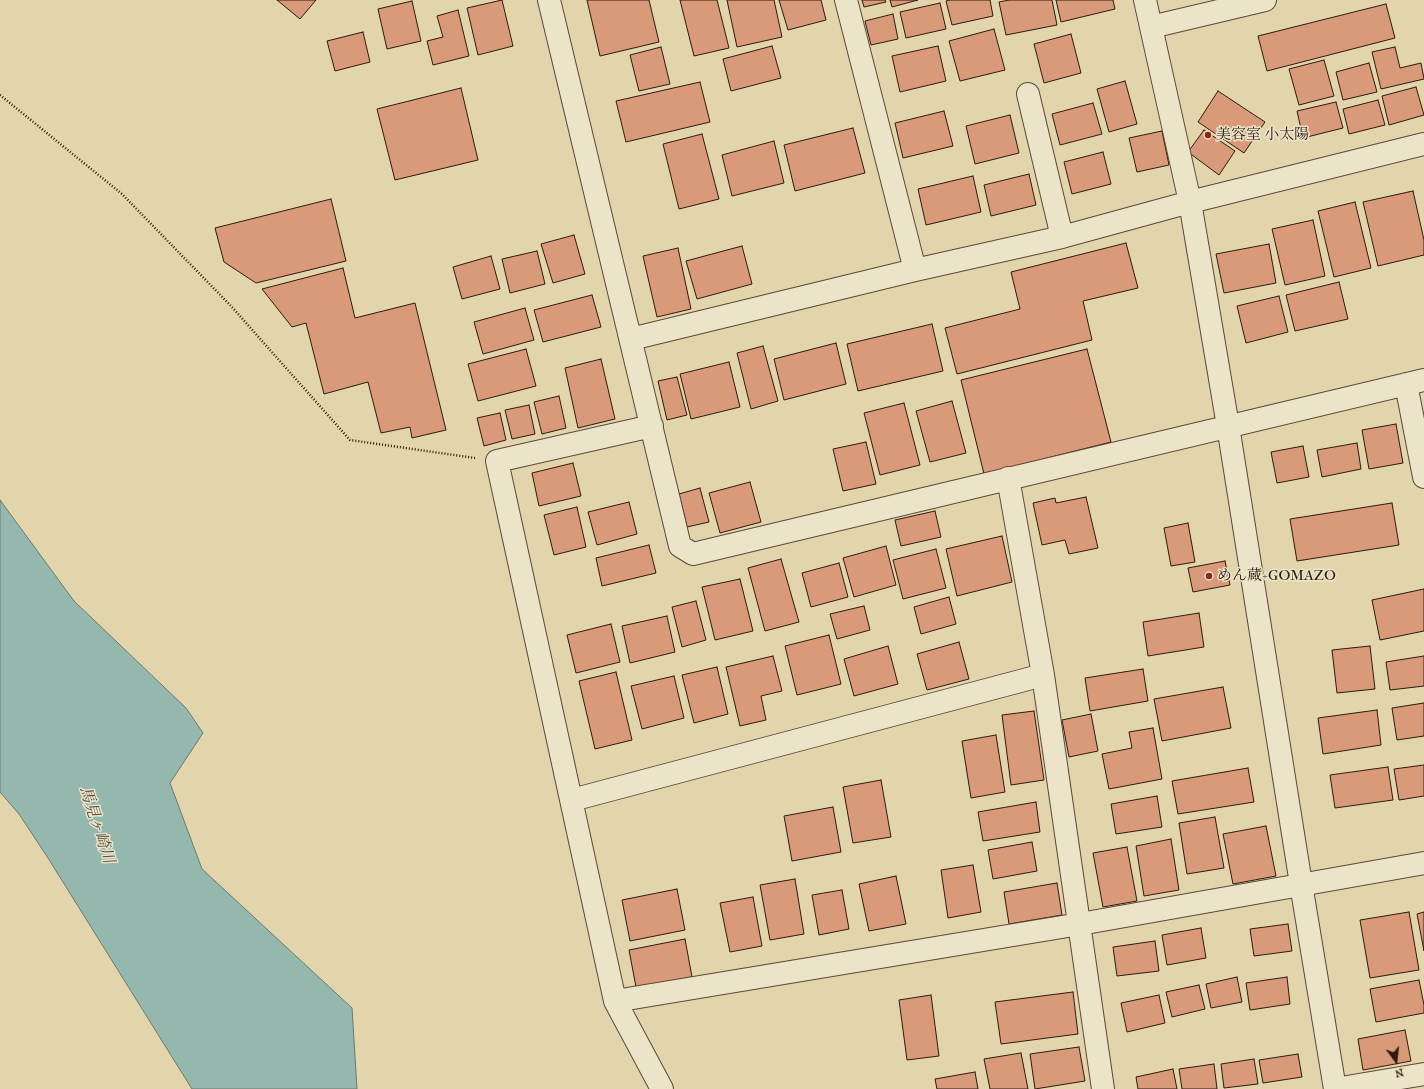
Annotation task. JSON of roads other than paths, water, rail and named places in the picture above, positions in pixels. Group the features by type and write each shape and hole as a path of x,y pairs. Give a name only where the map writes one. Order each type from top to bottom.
{"street":[{"path":"549,0 680,546 693,554 1415,382 1424,477"},
{"path":"846,0 916,270"},
{"path":"1145,0 1190,202 1228,426 1335,1089 1424,1074"},
{"path":"1152,27 1264,0"},
{"path":"1028,94 1062,237"},
{"path":"631,339 916,270 1062,237 1190,202 1424,144"},
{"path":"652,426 497,461 615,1001 662,1089"},
{"path":"1008,478 1043,675 1103,1089"},
{"path":"572,800 1043,675"},
{"path":"615,1001 1080,924 1424,863"}],"water":[{"name":"馬見ヶ崎川","path":"0,500 74,601 186,708 203,733 170,783 202,869 352,1008 357,1089 192,1089 48,858 19,814 0,792"}],"place":[{"name":"美容室 小太陽","path":"1208,135"},
{"name":"めん蔵+GOMAZO","path":"1209,576"}]}
